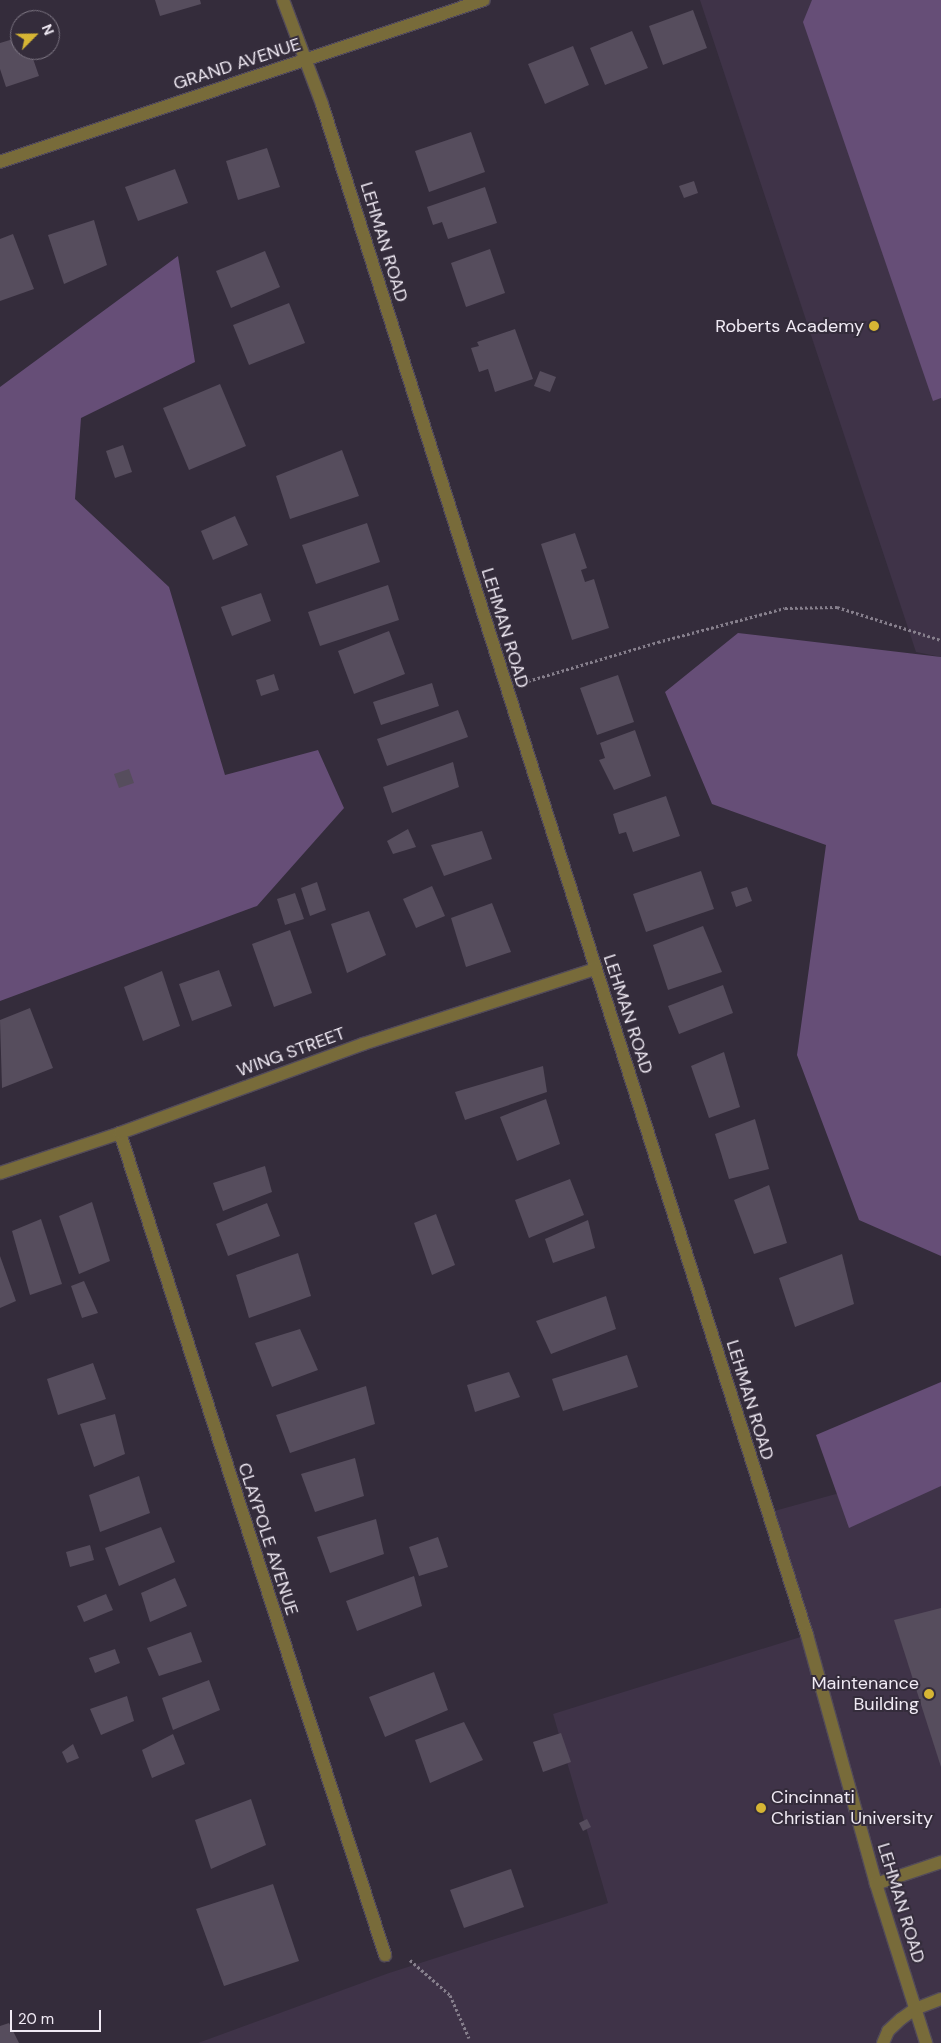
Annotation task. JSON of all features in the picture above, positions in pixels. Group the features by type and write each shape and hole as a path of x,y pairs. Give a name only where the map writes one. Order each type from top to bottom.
{"street":[{"name":"LEHMAN ROAD","path":"283,0 322,104 807,1635 876,1884 926,2043"},
{"name":"GRAND AVENUE","path":"0,162 484,0"},
{"name":"WING STREET","path":"0,1172 120,1133 363,1044 595,969"},
{"name":"CLAYPOLE AVENUE","path":"120,1133 385,1955"},
{"path":"876,1884 941,1862"},
{"path":"883,2043 888,2031 915,2009 941,1999"}],"path":[{"path":"528,681 658,642 785,608 837,608 941,640"},
{"path":"410,1960 450,1995 469,2038"}],"shaded area":[{"name":"Roberts Academy","path":"700,0 941,0 941,657 916,652"},
{"path":"812,0 941,0 941,398 933,401 803,22"},
{"path":"178,256 195,362 81,418 75,499 169,587 225,775 318,750 344,808 257,906 0,1001 0,387"},
{"path":"738,633 941,657 941,1256 859,1220 797,1055 826,845 712,804 665,692"},
{"path":"941,1382 941,1486 849,1528 816,1435"},
{"name":"Cincinnati Christian University","path":"941,1465 941,2043 198,2043 389,1973 608,1903 553,1714 807,1635 767,1513"}],"building":[{"path":"155,0 200,0 201,4 160,16"},
{"path":"693,10 707,48 663,65 649,26"},
{"path":"632,31 648,68 605,85 590,48"},
{"path":"10,40 10,60 33,60 39,76 6,87 0,69 0,43"},
{"path":"573,46 589,85 545,104 528,64"},
{"path":"471,132 485,172 429,192 415,151"},
{"path":"267,148 280,187 238,200 226,161"},
{"path":"175,169 188,203 138,221 125,187"},
{"path":"694,181 698,193 684,198 679,186"},
{"path":"485,187 497,223 448,239 442,222 433,225 427,207"},
{"path":"94,220 107,265 64,284 48,235"},
{"path":"13,234 34,289 0,301 0,239"},
{"path":"490,249 505,293 466,307 451,263"},
{"path":"265,251 280,287 231,308 216,271"},
{"path":"289,303 305,343 249,365 233,325"},
{"path":"515,329 533,379 495,392 488,369 479,372 471,348 479,346 477,342"},
{"path":"540,371 556,377 550,392 534,386"},
{"path":"220,384 246,446 189,470 163,408"},
{"path":"123,445 132,472 115,478 106,451"},
{"path":"342,450 359,496 290,519 276,476"},
{"path":"235,516 248,545 213,560 201,531"},
{"path":"367,523 380,562 316,584 302,545"},
{"path":"575,533 587,568 581,570 585,582 594,579 609,628 572,640 541,544"},
{"path":"388,585 399,620 320,646 308,612"},
{"path":"261,593 271,621 232,636 221,607"},
{"path":"389,631 405,674 354,694 338,651"},
{"path":"274,674 279,690 261,696 256,680"},
{"path":"618,675 634,722 597,735 580,688"},
{"path":"432,683 439,706 381,725 373,702"},
{"path":"458,710 468,737 387,766 377,739"},
{"path":"635,730 651,776 614,790 599,760 605,758 600,743"},
{"path":"453,762 459,787 392,813 383,787"},
{"path":"129,769 134,783 119,788 114,774"},
{"path":"666,796 680,836 633,852 626,832 619,834 613,814"},
{"path":"408,829 416,847 393,854 387,841"},
{"path":"482,831 492,859 444,876 431,845"},
{"path":"701,871 714,909 646,932 633,894"},
{"path":"317,882 326,910 310,916 301,888"},
{"path":"432,886 445,916 416,928 403,899"},
{"path":"747,887 752,901 736,907 731,892"},
{"path":"295,893 304,919 285,925 277,899"},
{"path":"492,903 511,952 466,967 451,918"},
{"path":"369,911 386,955 347,973 331,924"},
{"path":"703,926 722,972 668,990 653,945"},
{"path":"290,930 312,993 274,1007 252,944"},
{"path":"219,970 232,1006 192,1021 179,984"},
{"path":"162,971 180,1026 143,1041 124,987"},
{"path":"723,985 733,1013 679,1034 668,1006"},
{"path":"30,1008 53,1068 2,1088 0,1020"},
{"path":"724,1052 740,1107 709,1118 691,1066"},
{"path":"543,1066 547,1092 465,1120 455,1092"},
{"path":"546,1099 560,1144 517,1161 500,1117"},
{"path":"755,1119 769,1169 729,1179 715,1134"},
{"path":"265,1166 272,1192 223,1211 213,1183"},
{"path":"570,1179 584,1215 529,1238 515,1200"},
{"path":"769,1185 787,1243 754,1254 734,1200"},
{"path":"92,1202 110,1261 79,1274 59,1216"},
{"path":"267,1203 280,1236 228,1256 216,1224"},
{"path":"436,1214 455,1265 432,1275 414,1223"},
{"path":"41,1219 62,1284 30,1295 12,1231"},
{"path":"588,1220 595,1248 553,1263 545,1239"},
{"path":"298,1253 311,1296 249,1318 236,1275"},
{"path":"842,1254 854,1304 795,1327 779,1278"},
{"path":"0,1256 16,1301 0,1308"},
{"path":"84,1281 98,1313 82,1318 71,1286"},
{"path":"606,1296 616,1329 551,1354 536,1321"},
{"path":"300,1329 318,1370 272,1387 255,1343"},
{"path":"627,1355 638,1387 563,1411 552,1379"},
{"path":"93,1363 106,1399 58,1415 47,1379"},
{"path":"509,1372 520,1397 475,1412 467,1385"},
{"path":"366,1386 375,1424 290,1453 276,1415"},
{"path":"115,1414 125,1454 94,1467 80,1424"},
{"path":"355,1458 364,1496 315,1512 301,1474"},
{"path":"139,1476 150,1513 100,1532 89,1495"},
{"path":"376,1519 384,1554 330,1573 317,1537"},
{"path":"161,1527 175,1562 119,1586 105,1548"},
{"path":"438,1537 448,1567 419,1576 409,1547"},
{"path":"90,1545 94,1560 70,1567 66,1552"},
{"path":"414,1576 422,1606 357,1631 346,1601"},
{"path":"175,1578 187,1606 150,1622 141,1593"},
{"path":"106,1594 113,1610 84,1622 77,1606"},
{"name":"Maintenance Building","path":"941,1608 941,1767 894,1620"},
{"path":"191,1632 202,1662 159,1676 147,1648"},
{"path":"115,1649 120,1663 95,1673 89,1658"},
{"path":"434,1672 448,1710 385,1737 369,1697"},
{"path":"209,1680 220,1710 173,1730 162,1698"},
{"path":"127,1696 134,1721 101,1735 90,1709"},
{"path":"464,1722 483,1760 430,1783 415,1740"},
{"path":"561,1733 571,1762 543,1772 533,1742"},
{"path":"173,1734 185,1764 152,1778 142,1750"},
{"path":"73,1744 79,1758 67,1763 62,1752"},
{"path":"251,1799 266,1845 211,1869 195,1820"},
{"path":"587,1819 591,1827 583,1831 579,1823"},
{"path":"511,1869 524,1907 464,1928 450,1890"},
{"path":"273,1884 299,1961 224,1986 196,1909"},
{"path":"9,2023 19,2043 0,2043 0,2026"}],"place":[{"name":"Roberts Academy","path":"874,326"},
{"name":"Maintenance Building","path":"929,1694"},
{"name":"Cincinnati Christian University","path":"761,1808"}]}
